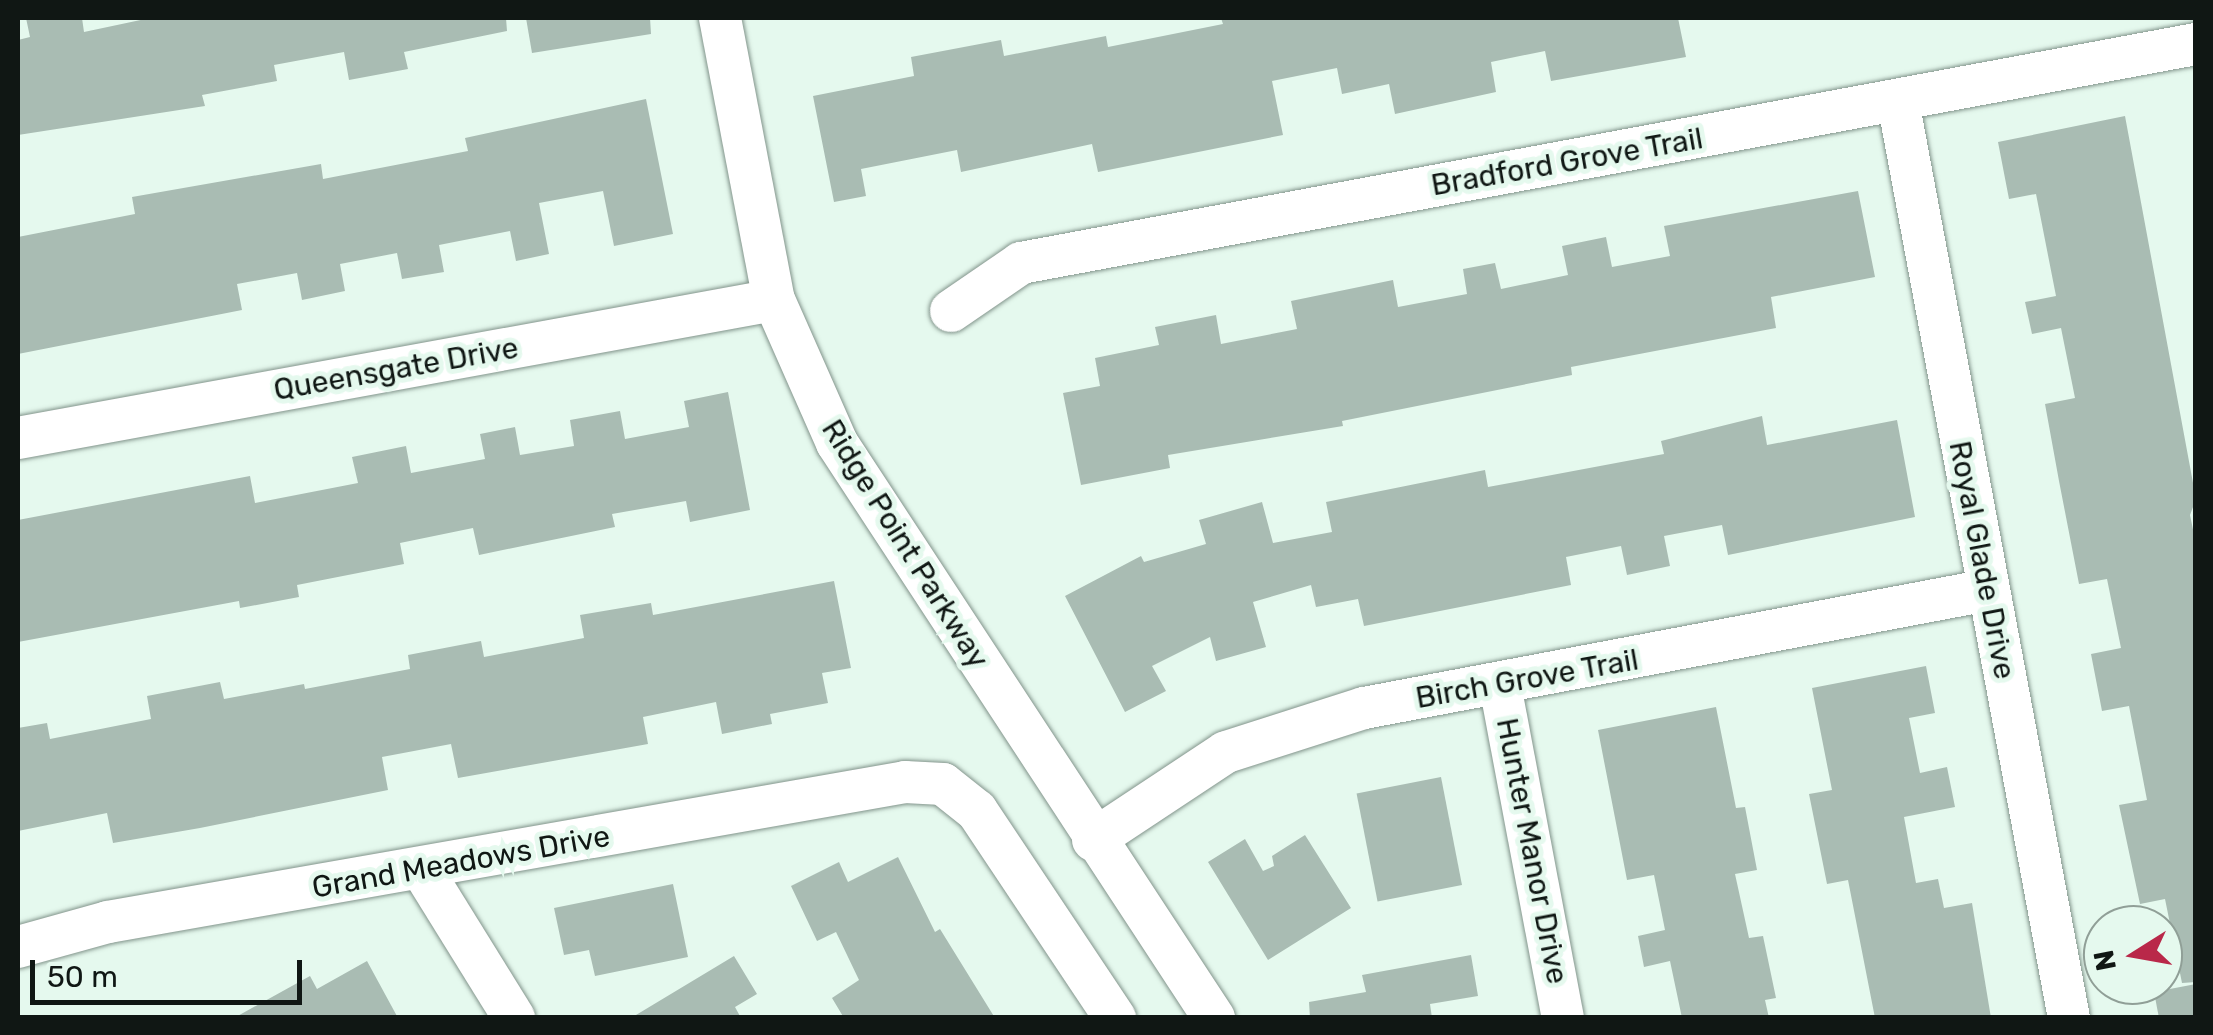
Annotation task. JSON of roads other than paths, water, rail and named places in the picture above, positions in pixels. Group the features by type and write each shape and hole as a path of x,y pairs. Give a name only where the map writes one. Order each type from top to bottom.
{"street":[{"name":"Ridge Point Parkway","path":"720,18 774,300 837,443 1214,1018"},
{"name":"Bradford Grove Trail","path":"951,311 1021,263 2196,44"},
{"name":"Royal Glade Drive","path":"1898,101 2068,1018"},
{"name":"Queensgate Drive","path":"18,438 774,300"},
{"name":"Birch Grove Trail","path":"1094,840 1226,752 1364,708 1988,590"},
{"name":"Hunter Manor Drive","path":"1500,685 1564,1018"},
{"name":"Grand Meadows Drive","path":"18,947 108,922 423,871 905,782 944,784 977,811 1116,1018"},
{"path":"423,871 514,1018"}]}
